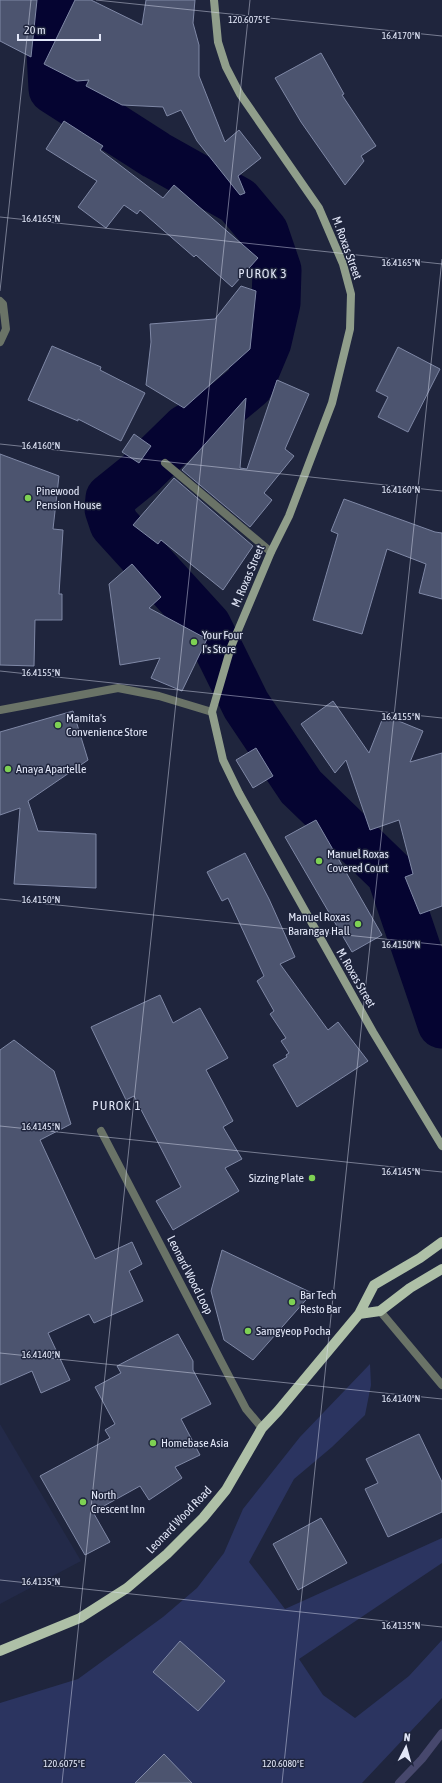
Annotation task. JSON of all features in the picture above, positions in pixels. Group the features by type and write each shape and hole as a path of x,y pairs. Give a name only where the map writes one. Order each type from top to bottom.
{"main road":[{"name":"M. Roxas Street","path":"214,0 218,42 226,67 240,94 319,208 343,264 351,294 350,329 332,403 289,516 271,552 231,647 212,712 223,760 239,793 404,1086 442,1146"},
{"name":"Leonard Wood Road","path":"0,1651 80,1618 127,1588 167,1554 203,1518 226,1490 262,1428 359,1314 374,1285 420,1258 442,1242"},
{"path":"359,1314 380,1311 410,1288 442,1269"}],"street":[{"path":"0,301 3,304 6,330 0,342"},
{"path":"165,463 271,552"},
{"path":"0,710 118,688 159,696 212,712"},
{"name":"Leonard Wood Loop","path":"101,1131 246,1409 262,1428"},
{"path":"380,1311 442,1385"}],"shaded area":[{"path":"370,1364 371,1385 365,1415 332,1447 294,1479 249,1562 285,1609 442,1538 442,1563 299,1659 323,1695 355,1718 409,1676 442,1640 442,1698 362,1783 0,1783 0,1703 78,1679 163,1617 197,1588 224,1553 243,1509 300,1437"},
{"path":"0,1424 81,1561 0,1604"}],"building":[{"path":"0,0 37,0 31,57 0,41"},
{"path":"75,0 91,0 142,25 146,0 195,0 193,23 199,45 199,76 225,142 239,130 261,158 238,176 245,193 240,195 197,141 181,110 167,116 163,107 122,105 86,86 89,80 77,81 44,64"},
{"path":"321,53 344,94 342,95 376,146 361,156 364,161 345,185 301,122 275,78"},
{"path":"64,121 103,146 100,150 163,198 174,185 258,258 232,287 196,255 194,257 140,210 137,214 124,205 106,228 78,207 97,181 46,149"},
{"path":"241,286 256,291 250,349 184,408 146,385 151,342 150,324 215,319"},
{"path":"52,346 101,367 100,370 145,393 121,441 78,419 78,421 28,400"},
{"path":"398,347 440,369 408,432 378,417 388,397 376,391"},
{"path":"277,380 309,394 285,449 294,456 264,493 272,500 250,527 182,470 246,398 240,468 247,469"},
{"path":"134,434 151,446 139,463 122,452"},
{"path":"0,454 59,476 53,529 63,530 59,594 62,594 62,620 35,620 34,666 0,665"},
{"path":"174,478 253,546 223,590 161,540 158,544 133,525"},
{"path":"344,499 435,532 442,533 442,599 419,593 426,564 387,549 362,634 313,620 338,534 331,531"},
{"path":"132,564 161,597 149,608 207,639 182,691 151,678 160,658 120,665 109,584"},
{"path":"333,701 369,753 384,715 423,731 410,762 442,753 442,906 420,914 405,877 413,874 399,820 370,830 346,760 335,773 301,724"},
{"path":"73,711 88,760 28,801 38,831 96,834 96,888 14,884 20,808 0,815 0,732"},
{"path":"256,748 273,776 253,788 236,760"},
{"path":"316,820 382,935 352,952 285,837"},
{"path":"245,853 269,899 295,957 280,964 328,1030 338,1022 368,1061 297,1107 273,1065 287,1057 286,1055 289,1053 281,1041 286,1038 270,1014 274,1011 257,981 264,976 228,898 222,901 207,872"},
{"path":"160,995 173,1023 200,1008 228,1058 206,1070 233,1121 223,1127 242,1159 225,1168 239,1191 173,1230 156,1201 181,1187 134,1096 126,1100 91,1027"},
{"path":"14,1040 54,1071 71,1124 40,1140 95,1259 132,1242 142,1264 129,1271 143,1301 94,1323 89,1314 48,1333 70,1380 41,1393 32,1371 0,1385 0,1050"},
{"path":"222,1250 312,1293 253,1360 224,1340 211,1291"},
{"path":"178,1334 193,1361 193,1370 211,1404 181,1419 200,1455 175,1467 182,1478 149,1500 140,1486 93,1512 110,1542 85,1555 40,1476 110,1438 105,1430 115,1424 95,1387 121,1373 117,1366"},
{"path":"419,1434 442,1482 442,1512 388,1537 365,1489 378,1483 366,1459"},
{"path":"321,1518 347,1563 298,1590 273,1544"},
{"path":"180,1641 225,1681 198,1711 153,1672"},
{"path":"164,1754 192,1783 135,1783"}],"waterway":[{"path":"57,0 54,2 50,34 53,89 156,155 238,201 264,232 277,270 276,303 267,342 249,385 219,410 186,429 141,473 110,498 109,509 114,524 207,626 246,705 301,787 391,874 442,1024"},
{"path":"399,1783 422,1759 442,1733"}],"place":[{"name":"Pinewood Pension House","path":"28,498"},
{"name":"Your Four I's Store","path":"194,642"},
{"name":"Mamita's Convenience Store","path":"58,725"},
{"name":"Anaya Apartelle","path":"8,769"},
{"name":"Manuel Roxas Covered Court","path":"319,861"},
{"name":"Manuel Roxas Barangay Hall","path":"358,924"},
{"name":"Sizzing Plate","path":"312,1178"},
{"name":"Bar Tech Resto Bar","path":"292,1302"},
{"name":"Samgyeop Pocha","path":"248,1331"},
{"name":"Homebase Asia","path":"153,1443"},
{"name":"North Crescent Inn","path":"83,1502"}],"district":[{"name":"PUROK 3","path":"263,273"},
{"name":"PUROK 1","path":"117,1105"}]}
